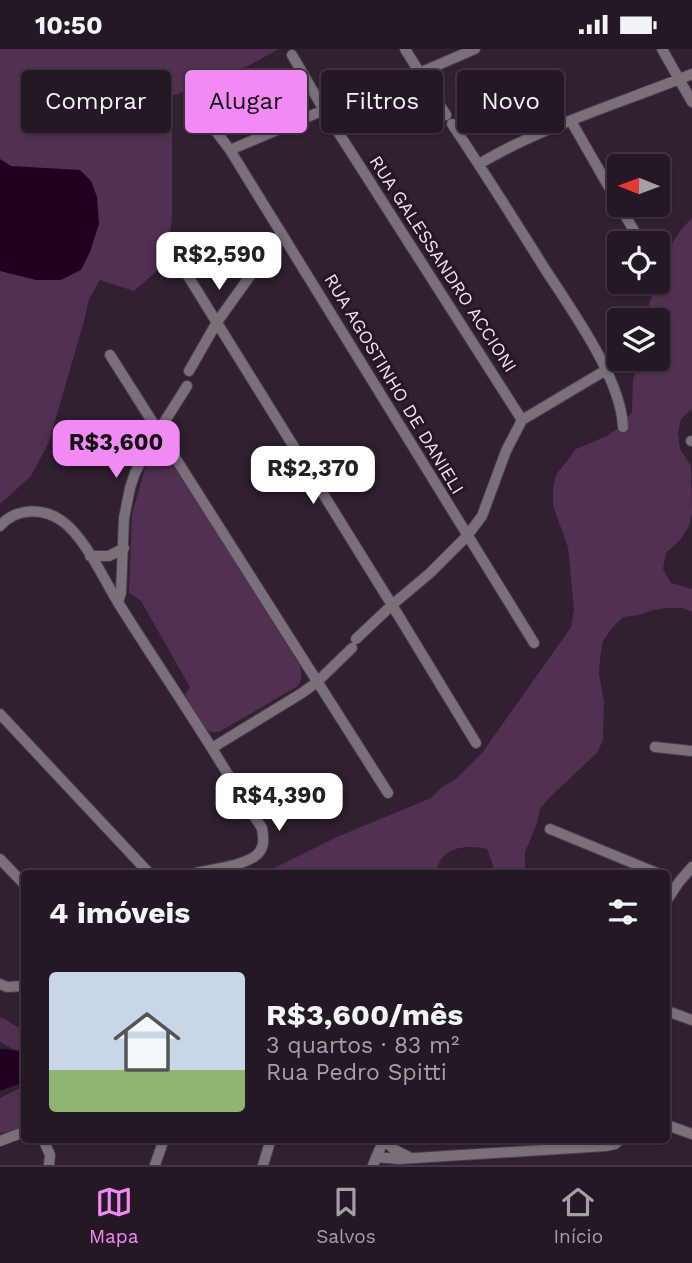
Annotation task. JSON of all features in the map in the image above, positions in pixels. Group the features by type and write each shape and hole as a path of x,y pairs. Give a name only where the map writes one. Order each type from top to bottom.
{"street":[{"path":"405,49 418,70"},
{"path":"427,70 475,49"},
{"path":"662,49 692,102"},
{"name":"RUA GALESSANDRO ACCIONI","path":"292,55 321,105"},
{"path":"479,164 571,121 692,74"},
{"path":"443,109 606,370 621,408 623,427"},
{"path":"230,150 321,111"},
{"path":"571,121 634,231"},
{"name":"RUA AGOSTINHO DE DANIELI","path":"217,133 534,643"},
{"name":"RUA GALESSANDRO ACCIONI","path":"339,133 522,420"},
{"path":"189,371 217,322 281,233"},
{"path":"175,255 475,743"},
{"path":"110,355 387,793"},
{"path":"212,748 317,682 392,605 467,537 482,516 506,451 522,420 606,370"},
{"path":"118,602 121,593 124,518 130,488 140,462 187,386"},
{"path":"0,526 16,513 39,512 64,522 77,535 262,828 264,839 261,850 253,858 207,870"},
{"path":"90,556 109,556 124,548"},
{"path":"0,714 146,870"},
{"path":"655,747 692,751"},
{"path":"550,829 650,870"},
{"path":"0,859 21,881"},
{"path":"670,896 692,867"},
{"path":"670,878 679,882"},
{"path":"0,984 7,987 21,986"},
{"path":"670,1012 692,1020"},
{"path":"670,1126 692,1134"},
{"path":"0,1141 21,1133"},
{"path":"45,1143 50,1155 49,1165"},
{"path":"155,1165 163,1143"},
{"path":"263,1165 270,1143"},
{"path":"383,1143 375,1161 606,1146 616,1143"},
{"path":"387,1143 409,1157"}],"shaded area":[{"path":"0,49 279,49 238,70 185,70 185,91 172,96 172,219 166,263 134,291 100,280 89,299 49,442 31,476 0,504"},
{"path":"0,159 11,166 80,170 91,181 97,197 99,224 81,270 61,280 36,280 0,271"},
{"path":"692,218 692,409 681,419 678,433 680,449 691,466 692,513 689,526 680,540 666,553 663,569 671,583 692,589 692,612 683,608 667,608 623,617 603,641 599,674 604,702 603,740 597,753 540,809 525,852 524,870 493,870 487,849 471,847 455,849 448,853 442,858 438,870 270,870 339,836 431,798 442,787 456,779 482,753 571,627 574,610 568,547 553,506 556,475 576,449 607,436 621,426 632,412 633,379 637,371 670,371 670,308 648,308 653,294 670,294 671,245"},
{"path":"158,458 174,463 301,669 298,686 219,732 205,729 185,695 190,687 141,601 129,593 132,514 146,465"},
{"path":"0,1017 21,1028 21,1053 0,1042"},
{"path":"0,1049 21,1051 21,1083 0,1091"},
{"path":"21,1088 21,1130 0,1133 0,1098"}]}
